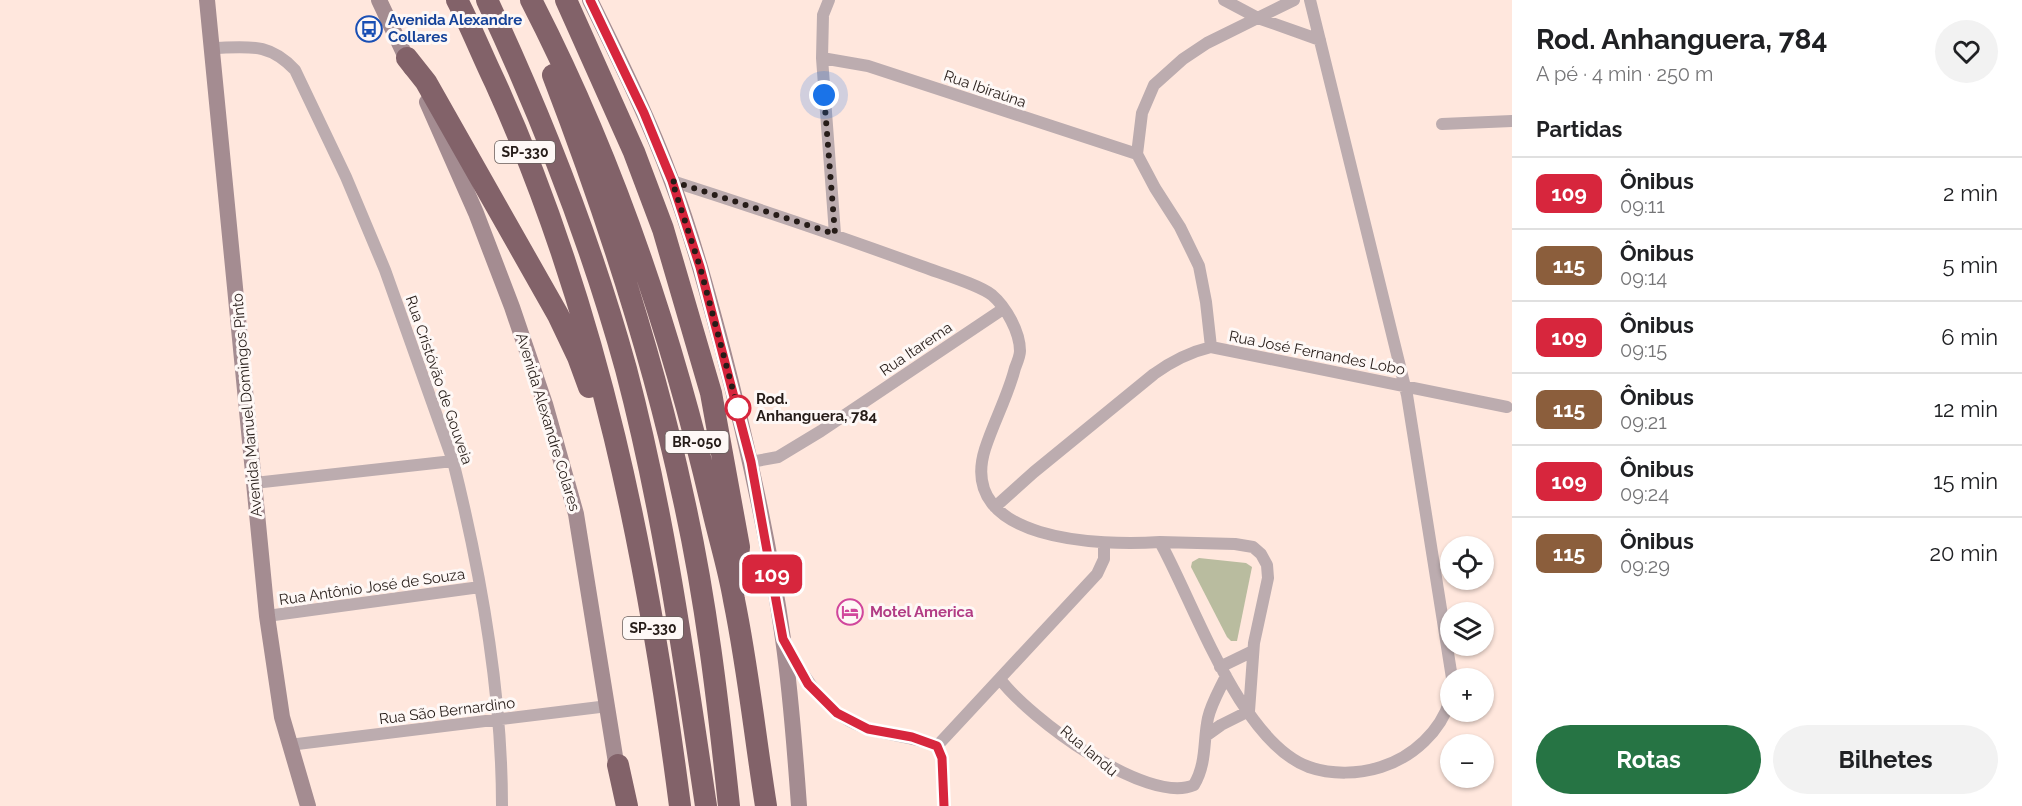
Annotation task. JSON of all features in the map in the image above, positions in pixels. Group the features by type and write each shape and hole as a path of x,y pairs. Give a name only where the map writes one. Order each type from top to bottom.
{"highway":[{"name":"SP-330","path":"457,0 508,111 543,197 584,319 620,452 660,669 680,806"},
{"path":"488,0 555,153 580,222 626,369 664,537 706,806"},
{"path":"524,0 604,213 647,346 684,497 706,616 729,806"},
{"name":"BR-050","path":"531,0 568,72 635,239 671,350 693,427 734,599 766,806"},
{"path":"566,0 634,152 663,229 711,393 739,547 734,599"},
{"path":"407,58 426,82 558,315 578,357 602,428 620,452"},
{"path":"618,765 627,806"}],"main road":[{"name":"Avenida Manuel Domingos Pinto","path":"207,0 267,616 282,717 308,806"},
{"name":"Avenida Alexandre Colares","path":"379,0 476,213 512,307 545,404 576,513 618,765 620,806"},
{"path":"590,0 644,113 672,181 700,267 751,462 783,639 800,806"}],"street":[{"path":"829,0 823,15 822,58 835,234"},
{"path":"1224,0 1258,18 1320,40"},
{"path":"1211,347 1199,266 1180,226 1155,188 1137,154 1142,113 1154,86 1182,58 1207,43 1294,0"},
{"path":"1310,0 1404,385 1416,443 1450,668"},
{"name":"Rua Cristóvão de Gouveia","path":"213,48 258,46 269,50 283,58 304,85 385,270 453,461 480,587 500,720 502,806"},
{"name":"Rua Ibiraúna","path":"822,58 868,66 1137,154"},
{"path":"1442,124 1512,121"},
{"path":"672,181 835,234 991,295 1013,323 1020,351 1011,384 985,449 980,470 983,489 995,507 1025,527 1104,543 1235,544 1252,547 1261,554 1267,565 1268,578 1253,651 1249,711"},
{"name":"Rua Itarema","path":"751,462 778,457 821,432 1003,309"},
{"name":"Rua José Fernandes Lobo","path":"995,507 1034,472 1154,374 1195,351 1211,347 1308,369 1404,385 1445,396 1507,407"},
{"path":"254,483 453,461"},
{"path":"1160,542 1223,671 1260,727 1285,753 1309,767 1340,773 1382,767 1402,759 1435,730 1440,722"},
{"path":"937,746 1097,574 1104,559 1104,543"},
{"name":"Rua Antônio José de Souza","path":"267,616 480,587"},
{"path":"783,639 808,684 837,713 868,729 912,737 937,746 942,758 944,806"},
{"path":"1177,800 1193,787 1201,771 1208,718 1223,671 1253,651"},
{"name":"Rua Iandu","path":"1000,679 1017,702 1060,749"},
{"name":"Rua São Bernardino","path":"289,745 608,706"},
{"path":"1207,735 1221,724 1249,711"}],"green space":[{"path":"1199,558 1246,563 1252,567 1237,641 1231,641 1227,637 1191,567 1192,562"}],"bus line":[{"name":"109","path":"590,0 644,113 672,181 700,267 751,462 783,639 808,684 837,713 868,729 912,737 937,746 942,758 944,806"}],"place":[{"name":"Avenida Alexandre Collares","path":"369,29"},
{"name":"Rod. Anhanguera, 784","path":"738,408"},
{"name":"Motel America","path":"850,612"}],"route":[{"path":"738,408 739,413 700,267 672,181 835,234 824,95"}]}
